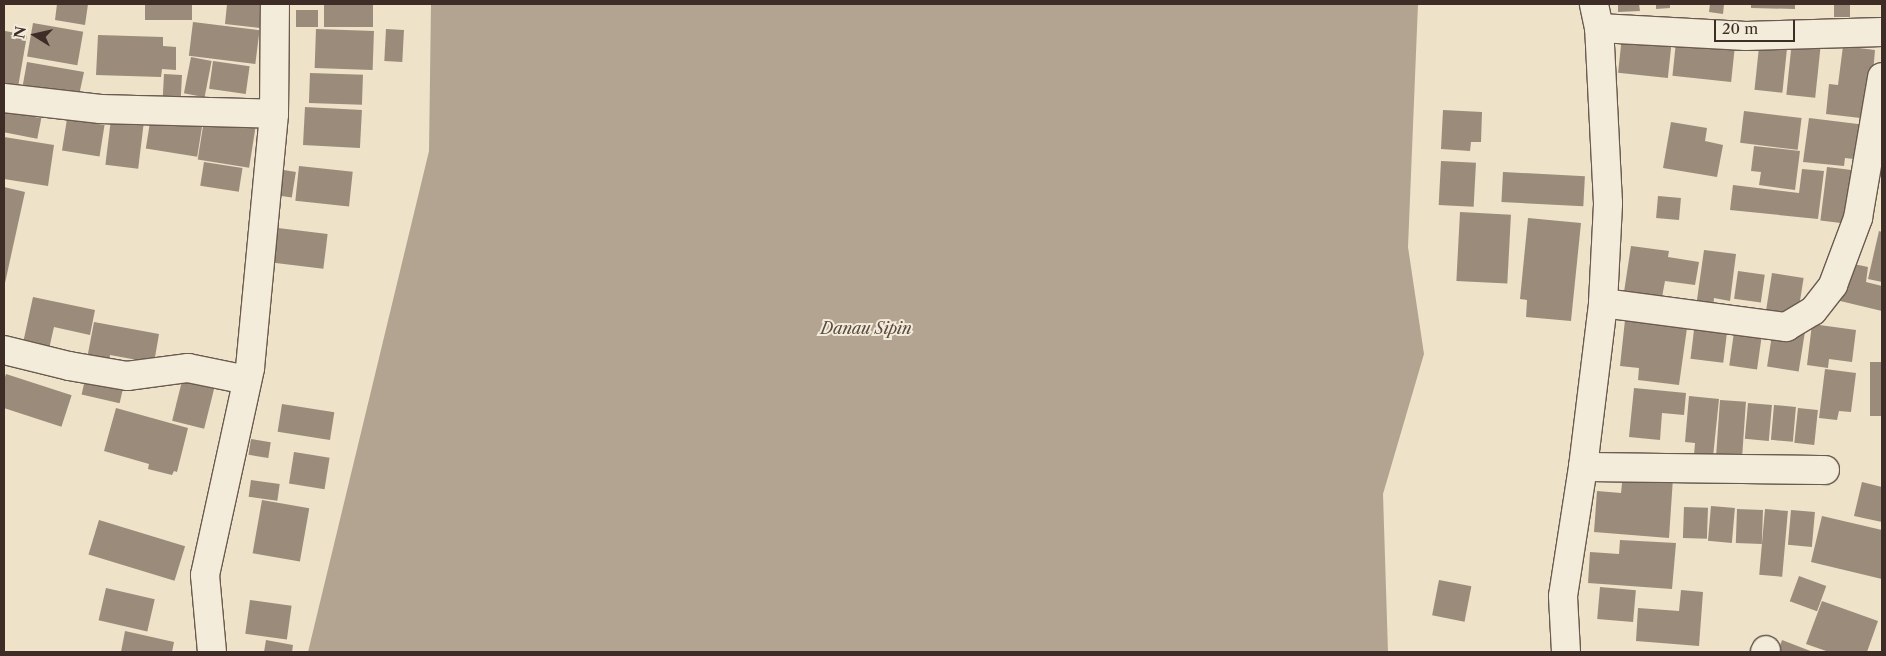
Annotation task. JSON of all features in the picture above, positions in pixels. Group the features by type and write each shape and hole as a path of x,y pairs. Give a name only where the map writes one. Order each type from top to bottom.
{"street":[{"path":"212,652 205,575 247,380 274,114 275,4"},
{"path":"1566,652 1564,596 1583,467 1603,303 1608,203 1596,16 1746,36 1882,32"},
{"path":"1603,303 1786,327 1813,311 1833,285 1858,218 1882,77"},
{"path":"4,98 100,109 274,114"},
{"path":"4,350 127,376 188,368 247,380"},
{"path":"1583,467 1825,470"}],"water":[{"name":"Danau Sipin","path":"431,4 1418,4 1408,247 1424,354 1383,494 1388,652 308,652 429,151"}],"building":[{"path":"57,4 88,4 85,25 55,20"},
{"path":"145,4 192,4 192,20 145,20"},
{"path":"227,4 262,4 260,28 225,24"},
{"path":"324,4 373,4 373,27 324,27"},
{"path":"1618,4 1639,4 1640,11 1618,12"},
{"path":"1656,4 1670,4 1670,8 1656,9"},
{"path":"1710,4 1724,4 1723,14 1709,12"},
{"path":"1751,4 1795,4 1795,9 1751,8"},
{"path":"1834,4 1850,4 1850,17 1834,17"},
{"path":"296,10 318,10 318,27 296,27"},
{"path":"193,22 260,30 255,64 189,56"},
{"path":"33,23 83,32 77,65 27,56"},
{"path":"316,29 374,31 373,70 315,68"},
{"path":"386,29 404,30 402,62 384,61"},
{"path":"5,31 27,35 17,93 4,90"},
{"path":"98,35 163,37 163,46 176,47 176,70 162,69 161,77 96,75"},
{"path":"1622,36 1672,41 1668,78 1618,73"},
{"path":"1792,41 1821,44 1815,98 1786,95"},
{"path":"1676,42 1735,48 1731,82 1672,76"},
{"path":"1843,46 1875,50 1869,119 1826,114 1829,84 1838,85"},
{"path":"1759,47 1787,50 1782,93 1755,90"},
{"path":"191,57 212,61 205,97 184,93"},
{"path":"213,61 250,66 246,94 209,89"},
{"path":"27,62 84,72 78,100 21,95"},
{"path":"310,73 363,75 362,105 309,103"},
{"path":"164,74 182,75 180,104 162,103"},
{"path":"305,107 362,110 360,148 303,145"},
{"path":"1443,110 1482,112 1481,142 1471,142 1470,151 1441,149"},
{"path":"4,111 41,118 37,139 4,132"},
{"path":"1744,111 1802,118 1798,150 1740,143"},
{"path":"151,116 202,124 197,157 146,149"},
{"path":"1809,118 1866,125 1862,160 1845,158 1844,166 1803,162"},
{"path":"67,119 105,125 100,157 62,151"},
{"path":"111,119 144,123 138,169 105,165"},
{"path":"204,120 255,128 249,168 198,160"},
{"path":"1671,122 1707,128 1705,141 1723,145 1717,177 1663,168"},
{"path":"4,137 54,145 48,186 4,179"},
{"path":"1754,146 1800,151 1795,190 1759,185 1761,172 1751,171"},
{"path":"1441,161 1476,163 1474,207 1439,205"},
{"path":"204,162 243,168 239,192 200,186"},
{"path":"299,166 353,172 349,206 295,201"},
{"path":"1827,167 1860,171 1853,225 1820,221"},
{"path":"1802,169 1824,171 1818,219 1730,210 1733,185 1799,193"},
{"path":"284,170 296,172 292,198 280,196"},
{"path":"1503,172 1585,176 1583,206 1501,202"},
{"path":"4,187 25,192 5,283 4,283"},
{"path":"1658,196 1681,198 1679,220 1656,218"},
{"path":"1460,212 1511,215 1507,284 1456,281"},
{"path":"1528,218 1581,223 1571,321 1526,317 1527,300 1520,299"},
{"path":"278,228 328,234 323,269 274,263"},
{"path":"1879,231 1882,232 1882,282 1868,279"},
{"path":"1631,246 1669,251 1668,257 1699,262 1695,285 1665,281 1662,297 1624,292"},
{"path":"1704,250 1736,254 1730,301 1714,298 1713,309 1696,307"},
{"path":"1844,262 1868,267 1866,282 1882,286 1882,311 1836,300"},
{"path":"1738,271 1765,275 1761,302 1734,299"},
{"path":"1772,273 1804,278 1798,316 1766,311"},
{"path":"33,297 95,310 90,335 54,327 49,349 23,343"},
{"path":"1625,320 1687,328 1679,385 1638,380 1639,368 1620,366"},
{"path":"94,322 159,334 154,363 110,355 108,368 86,364"},
{"path":"1695,322 1728,326 1723,363 1690,359"},
{"path":"1812,324 1856,330 1852,362 1829,359 1828,368 1807,365"},
{"path":"1735,325 1763,329 1757,369 1729,366"},
{"path":"1773,329 1805,334 1799,372 1767,367"},
{"path":"1870,362 1882,362 1882,416 1870,416"},
{"path":"1825,369 1856,373 1851,412 1839,411 1837,420 1819,418"},
{"path":"87,371 125,380 120,403 82,394"},
{"path":"6,374 72,395 61,427 4,408 4,380"},
{"path":"183,377 215,385 204,429 172,421"},
{"path":"1634,388 1686,393 1684,415 1662,413 1660,440 1629,437"},
{"path":"1689,396 1719,399 1713,457 1694,455 1695,443 1685,442"},
{"path":"1720,400 1746,402 1742,459 1716,457"},
{"path":"1748,403 1772,405 1769,441 1745,439"},
{"path":"282,404 334,412 330,440 278,432"},
{"path":"1774,405 1796,407 1793,442 1771,440"},
{"path":"116,408 188,428 177,472 174,471 172,475 148,469 149,464 104,451"},
{"path":"1798,408 1818,410 1814,445 1794,443"},
{"path":"251,439 271,442 268,458 248,455"},
{"path":"294,452 330,458 325,489 289,484"},
{"path":"1623,474 1673,478 1669,538 1594,532 1597,491 1621,493"},
{"path":"251,480 280,484 277,501 249,497"},
{"path":"1862,482 1882,487 1882,522 1854,516"},
{"path":"262,500 309,508 300,562 253,553"},
{"path":"1711,506 1735,508 1732,543 1708,541"},
{"path":"1684,507 1708,508 1707,539 1683,538"},
{"path":"1737,509 1763,510 1762,544 1736,543"},
{"path":"1765,509 1788,511 1782,577 1759,575"},
{"path":"1791,510 1815,512 1812,547 1788,545"},
{"path":"1822,516 1882,530 1882,579 1811,562"},
{"path":"99,520 185,546 175,581 88,554"},
{"path":"1620,540 1676,543 1672,589 1588,583 1590,552 1619,554"},
{"path":"1799,576 1826,586 1817,611 1790,601"},
{"path":"1439,580 1471,586 1465,622 1432,615"},
{"path":"1600,587 1636,590 1633,622 1597,619"},
{"path":"106,588 155,599 147,631 99,620"},
{"path":"1681,590 1703,592 1699,646 1636,641 1638,608 1679,611"},
{"path":"250,600 292,606 287,640 245,634"},
{"path":"1822,601 1878,621 1867,652 1829,652 1806,644"},
{"path":"125,631 174,642 172,652 121,652"},
{"path":"266,640 293,645 292,652 264,652"},
{"path":"1782,640 1813,652 1778,652"}]}
